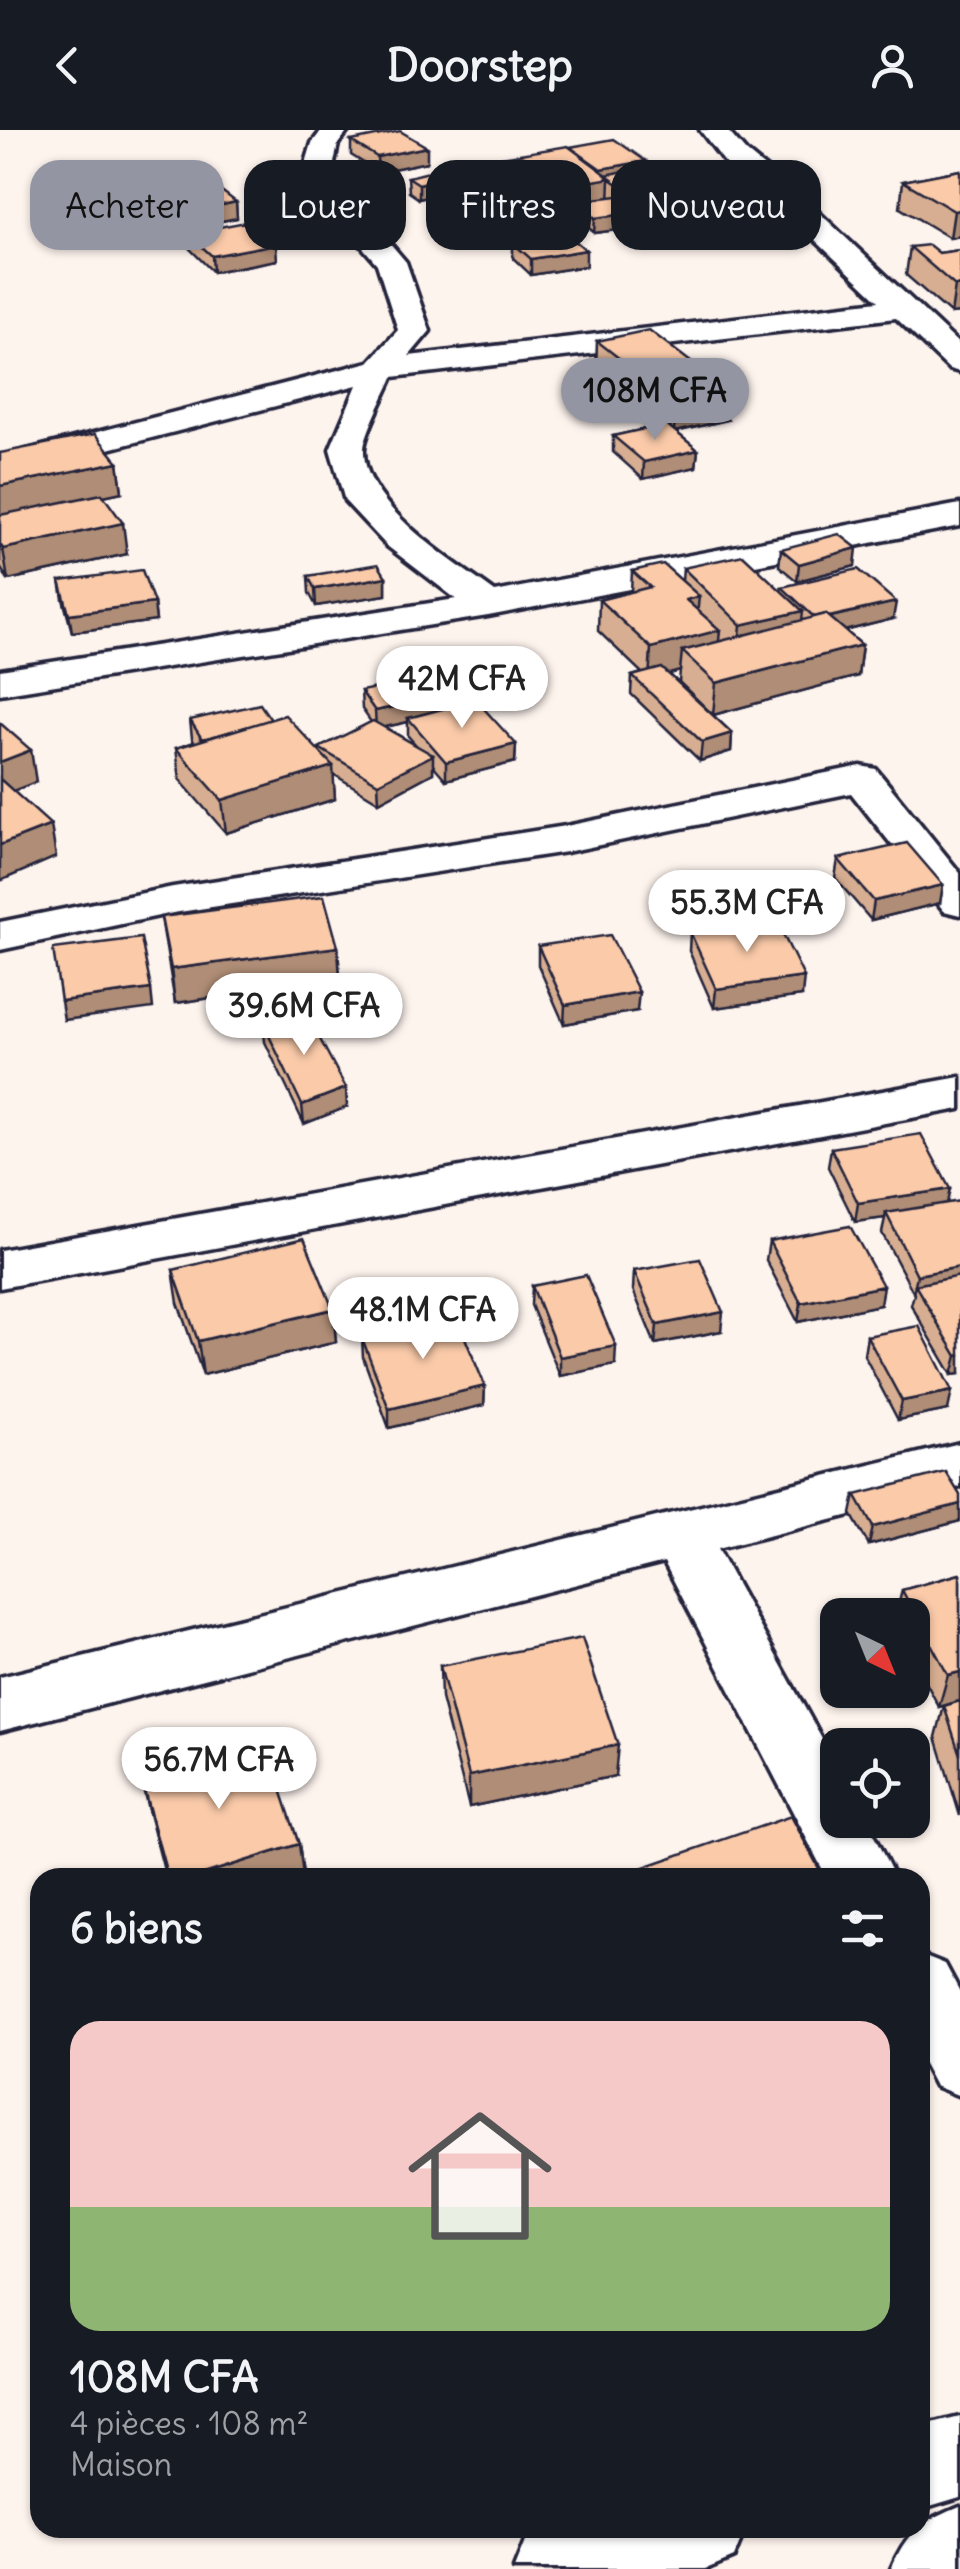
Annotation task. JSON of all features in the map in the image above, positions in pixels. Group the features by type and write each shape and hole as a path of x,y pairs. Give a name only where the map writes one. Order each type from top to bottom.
{"street":[{"path":"336,130 324,143 320,162 353,218 391,262 414,331 380,368 347,449 364,501 400,538 488,606"},
{"path":"713,130 736,158 801,211 909,318 960,362"},
{"path":"865,274 903,265"},
{"path":"0,468 380,368 909,318 960,325"},
{"path":"0,682 488,606 960,515"},
{"path":"0,936 173,900 566,839 862,778 960,902"},
{"path":"0,1269 960,1093"},
{"path":"0,1704 960,1466"},
{"path":"680,1536 857,1868"},
{"path":"930,2006 960,2062"},
{"path":"930,2465 960,2457"},
{"path":"556,2569 669,2538"},
{"path":"934,2569 960,2548"}],"building":[{"path":"400,131 427,147 377,157 351,141"},
{"path":"614,139 645,160 611,160 611,167 601,169 570,147"},
{"path":"568,146 587,160 483,160"},
{"path":"591,163 611,178 591,181"},
{"path":"960,170 960,210 954,211 903,181"},
{"path":"426,173 426,182 419,184 408,177"},
{"path":"224,193 236,202 224,205"},
{"path":"611,197 611,216 595,218 591,214 591,199"},
{"path":"244,222 244,250 212,256 205,250 224,250 224,226"},
{"path":"929,245 939,253 960,250 960,285 955,286 910,247"},
{"path":"521,250 586,250 531,259"},
{"path":"649,330 729,391 676,403 597,341"},
{"path":"666,424 698,450 644,462 613,436"},
{"path":"95,434 118,462 0,486 0,453"},
{"path":"102,494 123,523 3,549 0,544 0,515"},
{"path":"839,534 857,548 799,564 781,549"},
{"path":"743,555 803,611 741,625 683,568"},
{"path":"378,564 386,577 315,589 308,576"},
{"path":"663,564 699,596 686,600 720,630 651,648 599,600 650,587 632,571"},
{"path":"858,569 896,602 814,617 782,587"},
{"path":"142,570 154,603 69,614 60,581"},
{"path":"826,614 862,645 716,683 682,651"},
{"path":"662,668 732,733 702,742 632,676"},
{"path":"443,674 457,693 375,711 361,691"},
{"path":"476,700 516,744 446,762 408,718"},
{"path":"260,704 271,720 202,739 190,720"},
{"path":"285,715 333,766 222,800 176,748"},
{"path":"373,721 433,755 378,783 319,748"},
{"path":"0,723 31,750 0,762"},
{"path":"0,779 51,825 0,845"},
{"path":"907,843 943,885 874,901 838,859"},
{"path":"820,884 831,910 755,918 739,892"},
{"path":"324,896 338,947 171,969 161,917"},
{"path":"776,920 804,977 716,989 690,932"},
{"path":"610,935 639,992 565,1005 538,946"},
{"path":"141,938 151,989 61,1001 53,949"},
{"path":"306,1013 346,1088 302,1105 263,1023"},
{"path":"921,1134 950,1189 858,1203 831,1148"},
{"path":"960,1201 960,1267 917,1275 886,1213"},
{"path":"850,1226 883,1286 801,1303 769,1241"},
{"path":"304,1238 333,1309 198,1341 173,1270"},
{"path":"700,1259 723,1312 657,1325 634,1271"},
{"path":"586,1275 616,1346 560,1357 532,1286"},
{"path":"960,1276 960,1355 957,1356 915,1285"},
{"path":"456,1316 485,1386 389,1409 362,1338"},
{"path":"919,1326 952,1391 902,1401 867,1336"},
{"path":"946,1472 960,1495 960,1504 873,1527 855,1495"},
{"path":"960,1574 960,1672 948,1675 930,1642 930,1598 906,1598 902,1590"},
{"path":"582,1638 618,1745 469,1776 440,1666"},
{"path":"960,1701 960,1755 944,1706"},
{"path":"265,1741 299,1844 223,1868 165,1868 141,1779"},
{"path":"791,1816 819,1868 641,1868"}]}
